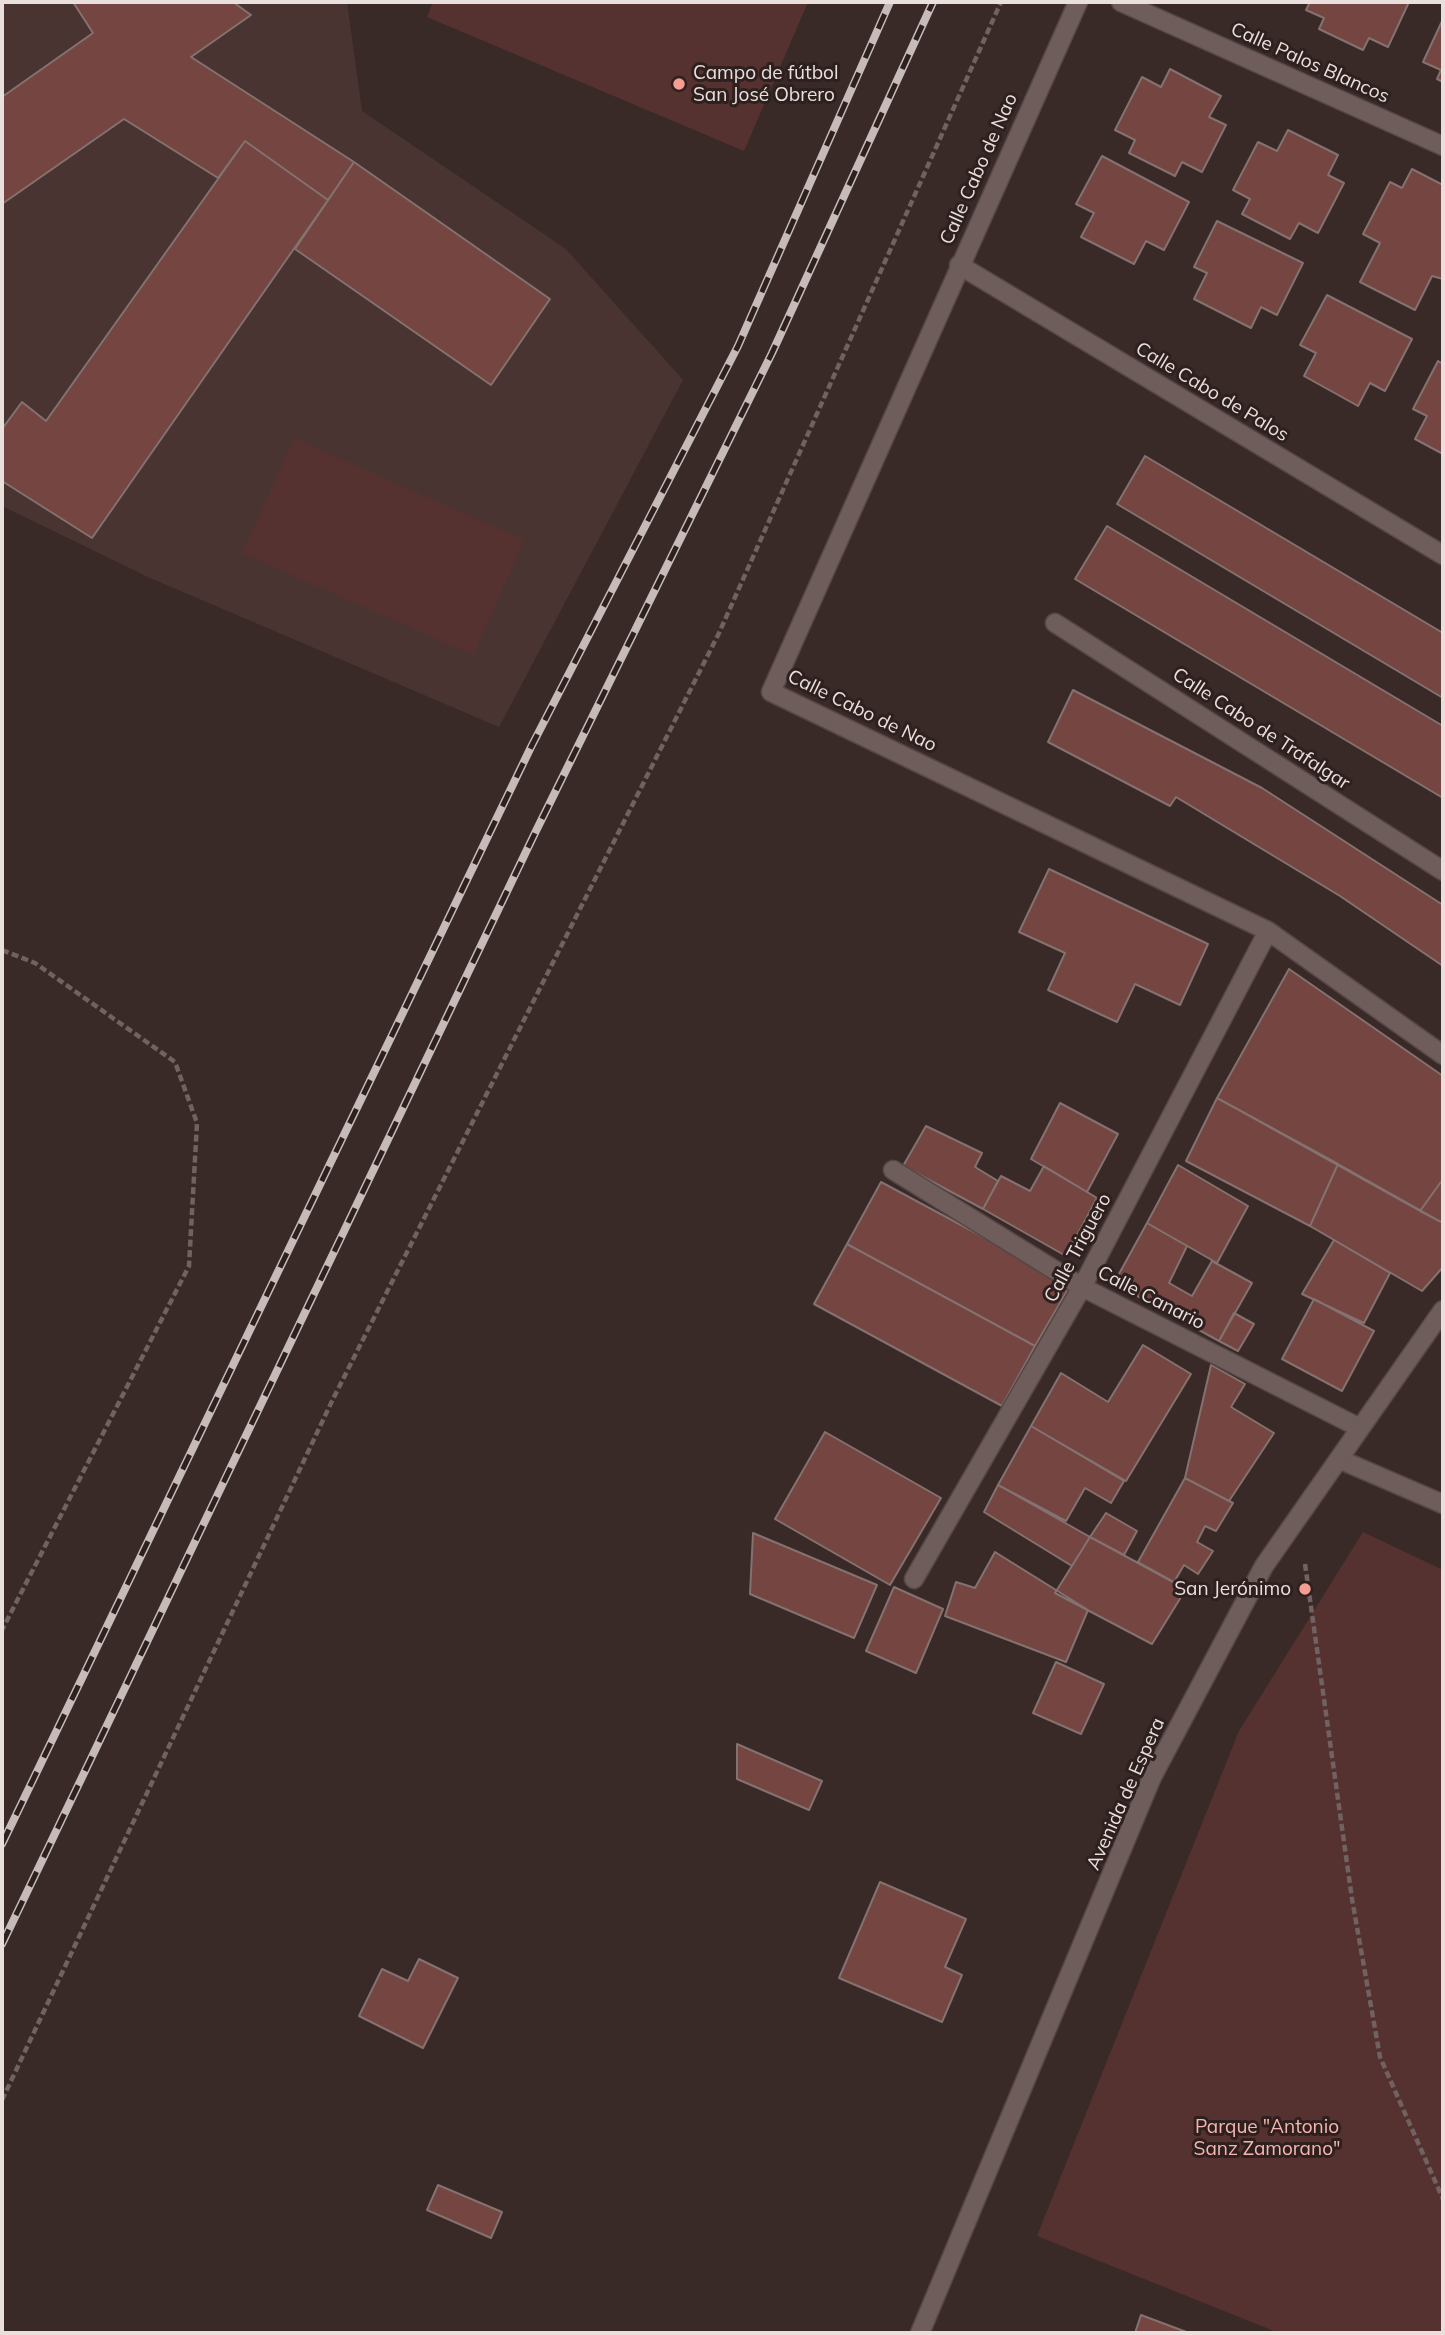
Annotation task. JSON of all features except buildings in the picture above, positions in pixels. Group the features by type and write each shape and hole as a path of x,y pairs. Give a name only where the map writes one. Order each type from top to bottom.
{"street":[{"name":"Calle Cabo de Nao","path":"1078,2 771,691 1268,930 1443,1055"},
{"name":"Calle Palos Blancos","path":"1121,2 1443,146"},
{"name":"Calle Cabo de Palos","path":"959,265 1443,555"},
{"name":"Calle Cabo de Trafalgar","path":"1055,623 1443,871"},
{"name":"Calle Triguero","path":"914,1579 1082,1287 1268,930"},
{"name":"Calle Canario","path":"893,1170 1082,1287 1360,1428"},
{"name":"Avenida de Espera","path":"920,2333 1153,1777 1264,1566 1341,1460 1360,1428 1443,1310"},
{"path":"1341,1460 1443,1504"}],"path":[{"path":"2,2100 333,1399 719,633 1001,2"},
{"path":"2,950 35,963 175,1062 197,1122 190,1266 2,1630"},
{"path":"1299,1517 1352,1899 1380,2057 1443,2199"}],"shaded area":[{"path":"2,2 347,2 362,111 566,249 683,380 499,727 148,577 2,506"}],"green space":[{"name":"Campo de fútbol San José Obrero","path":"433,2 808,2 744,151 427,17"},
{"path":"294,438 524,540 473,655 242,553"},
{"name":"Parque \"Antonio Sanz Zamorano\"","path":"1363,1532 1443,1570 1443,2333 1279,2333 1037,2236 1239,1731"}],"railway":[{"path":"2,1844 531,747 738,346 890,2"},
{"path":"2,1944 535,833 772,353 933,2"}],"place":[{"name":"Campo de fútbol San José Obrero","path":"679,84"},
{"name":"San Jerónimo","path":"1305,1589"}]}
